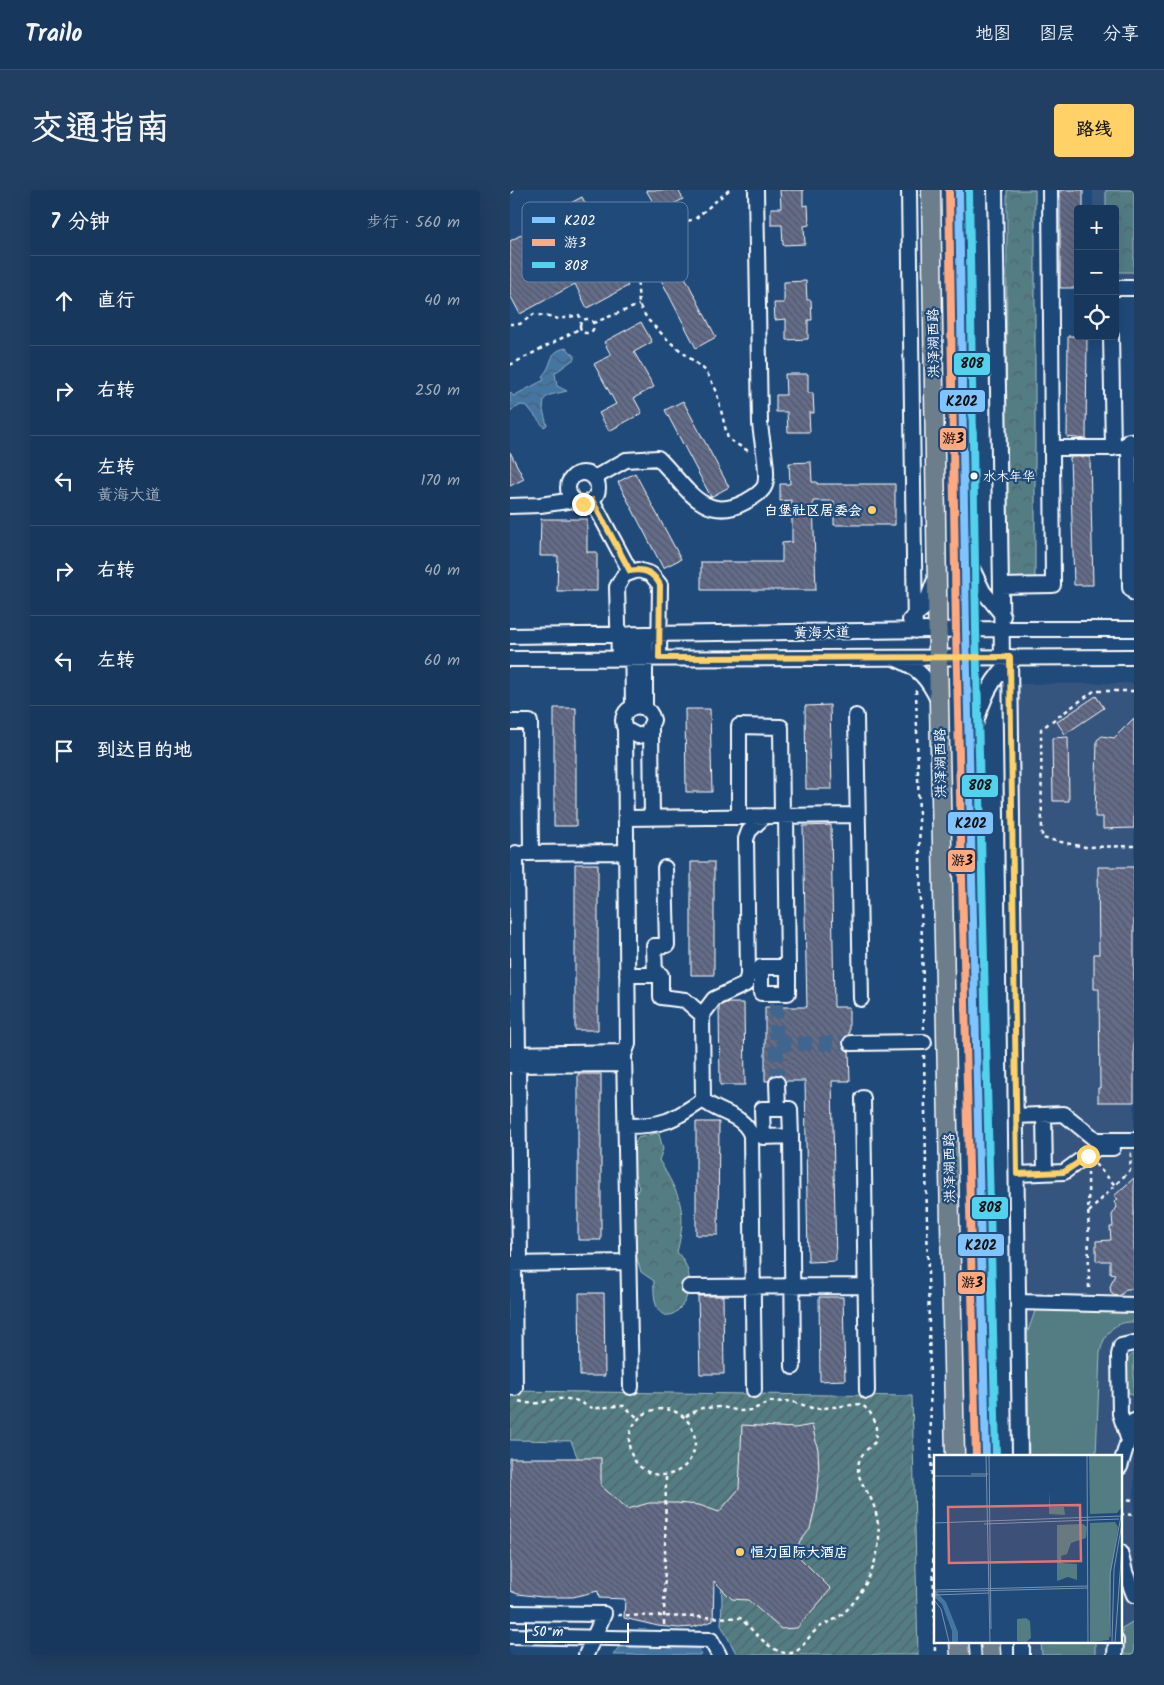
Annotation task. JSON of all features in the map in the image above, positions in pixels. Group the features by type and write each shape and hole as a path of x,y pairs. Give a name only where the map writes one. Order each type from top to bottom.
{"main road":[{"name":"洪泽湖西路","path":"931,190 937,631 955,1455"},
{"name":"洪泽湖西路","path":"959,190 966,630 986,1455"},
{"path":"936,521 940,530 945,534 952,535 964,523"},
{"path":"940,757 953,747 969,748"},
{"path":"959,1642 960,1655"},
{"path":"990,1642 991,1655"}],"street":[{"path":"594,478 626,460 658,458 692,497 712,508 731,509 758,494 764,486 764,456 760,423 756,190"},
{"path":"909,190 915,624"},
{"path":"995,190 1001,629 1007,659 1017,1174 1020,1455"},
{"path":"1001,586 1053,585 1050,190"},
{"path":"1119,288 1134,288"},
{"path":"1111,340 1113,448"},
{"path":"1052,448 1113,448 1132,441 1130,588 1134,593"},
{"path":"585,474 594,478 598,487 592,500 583,504 574,500 568,492 572,478 585,474"},
{"path":"510,506 540,505 574,500"},
{"path":"592,500 630,571"},
{"path":"965,554 983,592 1001,614 1012,622 1031,629"},
{"path":"639,707 632,658 632,634 617,587 620,580 630,571 645,570 657,579 660,585 659,658"},
{"path":"915,624 929,599 936,574"},
{"name":"黄海大道","path":"510,636 887,631 915,624 937,631 1134,629"},
{"path":"632,634 632,658"},
{"name":"黄海大道","path":"510,659 938,656 1007,659 1025,657 1134,657"},
{"path":"888,657 916,668 927,679 939,701"},
{"path":"969,748 988,690 1007,659"},
{"path":"639,707 652,715 652,817"},
{"path":"631,1387 625,1058 628,1044 625,729 623,715 639,707"},
{"path":"856,716 861,999"},
{"path":"510,722 530,722 531,853"},
{"path":"740,816 739,726 781,727 788,967 788,993 776,998 761,993 761,968 788,967"},
{"path":"625,729 638,736 646,733 651,727"},
{"path":"626,818 857,815"},
{"path":"754,1390 751,1135 748,1126 741,1120 714,1110 703,1100 702,1015 714,999 746,984 746,839 749,831 765,816"},
{"path":"516,1394 513,853 626,852"},
{"path":"655,975 654,946 667,946 665,868"},
{"path":"627,975 661,975 661,997 685,1000 702,1015"},
{"path":"747,979 761,980"},
{"path":"851,1043 924,1042"},
{"path":"514,1059 625,1058"},
{"path":"777,1083 778,1109"},
{"path":"863,1098 867,1391"},
{"path":"626,1126 655,1126 672,1120 703,1100"},
{"path":"790,1136 763,1136 762,1110 790,1109 793,1367"},
{"path":"1016,1116 1064,1114 1096,1140 1133,1146"},
{"path":"1044,1115 1045,1173"},
{"path":"748,1126 762,1125"},
{"path":"1017,1174 1064,1172 1097,1148 1133,1146"},
{"path":"514,1264 628,1262"},
{"path":"689,1287 866,1286"},
{"path":"1018,1302 1134,1305"},
{"path":"1128,1438 1120,1414 1119,1355 1121,1346 1134,1343"},
{"path":"1122,1460 1134,1421"},
{"path":"1122,1579 1134,1595"},
{"path":"510,1613 604,1614 586,1655"},
{"path":"510,1636 711,1640 718,1655"},
{"path":"1022,1642 1022,1655"},
{"path":"1115,1655 1116,1642"}],"path":[{"path":"510,193 515,190"},
{"path":"688,221 695,219 729,190"},
{"path":"638,282 639,305 648,320 670,342 706,371 716,390 728,438 745,451 764,456"},
{"path":"593,323 639,305"},
{"path":"510,324 520,324 534,314 559,319 579,315 582,321 581,328"},
{"path":"582,321 588,319 593,323"},
{"path":"581,328 585,332 589,332 593,329 593,323"},
{"path":"510,365 581,328"},
{"path":"916,668 934,1599"},
{"path":"1134,691 1094,692 1041,729 1042,838 1085,847 1134,846"},
{"path":"1088,1212 1130,1170 1133,1146"},
{"path":"1088,1156 1115,1186"},
{"path":"1088,1156 1090,1290"},
{"path":"516,1394 537,1405 559,1398 583,1402 591,1408 624,1406 638,1418"},
{"path":"604,1614 740,1618 776,1650 795,1652 802,1648 815,1631 840,1616 863,1588 873,1568 879,1541 876,1516 872,1502 859,1476 858,1464 861,1457 875,1442 876,1423 871,1412 861,1404 815,1409 782,1401 770,1402 751,1410 741,1411 710,1406 684,1417"},
{"path":"658,1408 669,1409 684,1417 693,1430 695,1441 694,1452 689,1462 680,1470 666,1475 649,1473 632,1459 628,1448 628,1438 631,1427 638,1418 658,1408"},
{"path":"663,1639 666,1475"},
{"path":"935,1642 935,1655"}],"shaded area":[{"path":"1093,190 1134,190 1134,280 1119,280 1119,205 1093,205"},
{"path":"1134,683 1134,1655 1032,1655 1031,1642 1122,1642 1122,1455 1029,1455 1017,684"}],"green space":[{"path":"1007,190 1035,190 1035,579 1006,579"},
{"path":"1106,190 1134,190 1134,272 1119,272 1119,205 1106,205"},
{"path":"656,1133 659,1134 663,1149 659,1160 677,1194 680,1204 682,1225 677,1252 687,1268 689,1285 686,1299 679,1310 670,1315 661,1313 655,1302 654,1281 641,1272 633,1245 634,1197 639,1188 633,1169 633,1150 638,1138"},
{"path":"1043,1307 1134,1309 1134,1322 1115,1326 1104,1340 1100,1353 1096,1455 1029,1455 1027,1334 1035,1311"},
{"path":"1134,1353 1134,1396 1127,1391 1125,1375 1127,1361"},
{"name":"恒力国际大酒店","path":"510,1391 912,1396 918,1655 737,1655 721,1625 722,1600 719,1547 596,1505 571,1441 510,1440"},
{"path":"1134,1621 1134,1655 1122,1655 1122,1628"},
{"path":"1041,1642 1095,1642 1095,1655 1042,1655"}],"water":[{"path":"566,348 574,355 574,359 555,373 557,386 567,391 550,395 544,399 543,410 547,425 544,427 527,406 521,405 510,411 510,392 513,396 544,380 542,376 546,372 553,355"},
{"path":"621,1644 697,1646 702,1655 613,1655"}],"building":[{"path":"646,190 678,190 683,199 677,202 653,202"},
{"path":"780,190 803,190 803,206 808,205 809,225 804,226 805,244 783,245 782,225 771,225 771,208 781,208"},
{"path":"1060,190 1083,190 1083,205 1074,205 1074,288 1060,288"},
{"path":"582,197 585,202 573,202"},
{"path":"522,234 522,282 626,282 628,286 587,308 575,284 520,314 510,295 510,241"},
{"path":"806,281 807,300 811,300 812,320 808,320 808,339 786,340 786,319 775,320 774,303 784,303 784,282"},
{"path":"662,282 687,282 716,337 696,348"},
{"path":"641,322 652,342 634,352 654,387 634,398 642,413 609,431 599,413 616,404 594,364 611,355 604,342"},
{"path":"1068,336 1074,336 1074,340 1087,340 1086,439 1067,437"},
{"path":"785,374 808,374 808,393 813,393 814,413 809,413 810,432 788,432 787,412 776,412 776,395 786,395"},
{"path":"683,401 729,487 711,497 665,410"},
{"path":"510,452 524,479 510,486"},
{"path":"1070,457 1090,457 1093,585 1074,585"},
{"path":"811,462 812,482 817,482 817,484 895,484 895,525 834,525 834,501 813,501 816,590 701,590 701,562 782,562 782,543 792,542 792,522 791,500 780,501 780,484 790,484 789,463"},
{"path":"635,473 681,559 663,568 618,482"},
{"path":"541,519 587,519 587,552 597,552 597,591 557,591 558,556 540,556"},
{"path":"1096,696 1104,708 1065,734 1057,722"},
{"path":"830,705 832,789 806,789 805,706"},
{"path":"554,708 576,708 576,826 554,826"},
{"path":"685,709 710,709 712,792 686,792"},
{"path":"1134,718 1134,828 1103,829 1103,817 1095,817 1097,740 1102,736 1114,738"},
{"path":"1068,737 1069,801 1053,801 1052,738"},
{"path":"831,825 834,1007 849,1007 849,1035 844,1038 842,1043 844,1048 849,1051 850,1081 832,1081 836,1261 808,1262 805,1081 785,1081 777,1074 772,1076 769,1081 765,1081 765,1007 807,1007 803,826"},
{"path":"691,862 714,862 714,975 691,975"},
{"path":"575,864 598,864 598,1030 575,1030"},
{"path":"1098,867 1134,867 1134,1102 1098,1102 1098,1088 1100,1088 1099,989 1094,989 1094,954 1099,954"},
{"path":"725,1003 744,1003 745,1085 720,1085 719,1006"},
{"path":"578,1074 601,1074 601,1240 578,1240"},
{"path":"696,1122 719,1122 718,1235 696,1235"},
{"path":"1134,1178 1134,1289 1126,1289 1121,1295 1115,1296 1111,1293 1110,1287 1115,1274 1110,1273 1110,1261 1096,1261 1096,1241 1111,1240 1110,1227 1113,1227 1112,1215 1117,1207 1114,1202 1118,1199 1114,1196"},
{"path":"579,1293 604,1293 605,1376 580,1376"},
{"path":"698,1296 723,1296 724,1374 700,1374"},
{"path":"819,1297 843,1297 845,1380 820,1381"},
{"path":"742,1425 795,1428 812,1425 818,1450 819,1475 815,1508 810,1529 793,1551 831,1589 797,1628 781,1629 748,1600 732,1599 714,1581 713,1621 694,1627 678,1628 658,1626 624,1618 625,1599 599,1598 598,1591 573,1597 542,1597 510,1591 510,1458 601,1458 601,1486 628,1509 649,1503 676,1503 699,1505 719,1512 739,1489"}],"tunnel":[{"path":"776,1004 777,1083"},
{"path":"777,1044 851,1043"}],"transit line":[{"name":"游3","path":"949,190 956,630 976,1455"},
{"name":"K202","path":"959,190 966,630 986,1455"},
{"name":"808","path":"969,190 976,630 996,1455"}],"place":[{"name":"水木年华","path":"974,476"},
{"name":"白堡社区居委会","path":"872,510"},
{"name":"恒力国际大酒店","path":"740,1552"}],"route":[{"path":"583,504 592,500 630,571 645,570 657,579 660,585 659,658 1010,657 1017,1174 1064,1172 1088,1156"}]}
